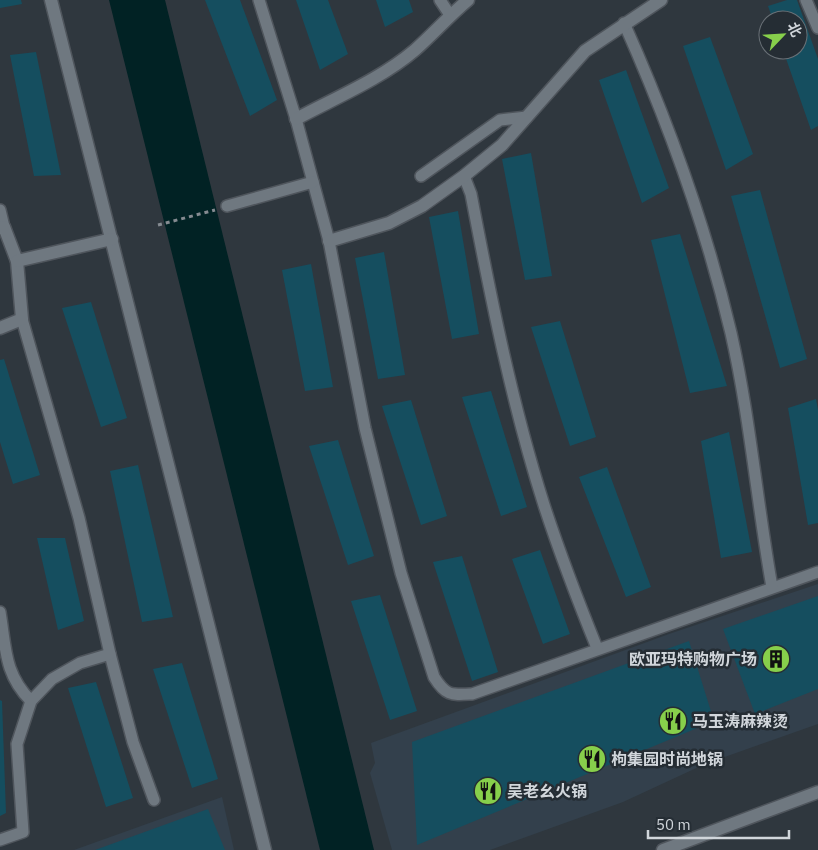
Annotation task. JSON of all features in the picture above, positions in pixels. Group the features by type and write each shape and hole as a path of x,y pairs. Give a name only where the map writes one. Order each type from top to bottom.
{"street":[{"path":"51,0 265,850"},
{"path":"296,119 378,74 414,50 468,0"},
{"path":"329,241 389,223 422,206 464,176 502,145 585,51 660,0"},
{"path":"0,328 22,319 16,261 2,228"},
{"path":"16,261 112,239"},
{"path":"663,850 818,792"}],"lane":[{"path":"259,0 296,119 329,241 365,428 401,573 434,677 443,690 454,695 472,694 597,648 818,572"},
{"path":"440,0 450,15"},
{"path":"806,0 818,28"},
{"path":"624,23 653,88 694,200 731,334 748,420 772,587"},
{"path":"421,176 500,120 527,117"},
{"path":"464,176 471,194 496,322 518,414 547,513 571,584 597,648"},
{"path":"227,206 313,182"},
{"path":"0,210 2,228"},
{"path":"22,319 79,518 110,654 133,742 154,800"},
{"path":"0,612 10,674 18,688 31,701"},
{"path":"0,840 23,832 17,744 31,701 52,679 80,663 110,654"}],"path":[{"path":"158,225 227,206"}],"shaded area":[{"path":"109,0 165,0 374,850 320,850"},
{"path":"818,584 818,724 705,764 623,802 490,850 392,850 370,773 375,763 371,743 669,634"},
{"path":"222,797 234,850 74,850"}],"building":[{"path":"0,0 21,0 22,4 0,8"},
{"path":"205,0 240,0 277,100 250,116"},
{"path":"296,0 328,0 348,54 320,70"},
{"path":"376,0 409,0 413,12 385,27"},
{"path":"787,0 797,0 801,10 769,10 768,6"},
{"path":"808,31 818,59 818,126 811,130 786,60 808,60"},
{"path":"710,37 753,154 726,170 683,46"},
{"path":"36,52 61,175 34,176 10,55"},
{"path":"626,70 669,188 642,203 599,80"},
{"path":"531,153 552,276 525,280 502,159"},
{"path":"760,190 807,359 780,368 731,196"},
{"path":"458,211 479,334 452,339 429,217"},
{"path":"680,234 727,386 690,393 651,240"},
{"path":"384,252 405,375 378,379 355,258"},
{"path":"311,264 333,387 305,391 282,270"},
{"path":"91,302 127,418 101,427 62,308"},
{"path":"560,321 596,437 570,446 531,327"},
{"path":"4,359 40,475 13,484 0,442 0,360"},
{"path":"491,391 527,507 501,516 462,397"},
{"path":"816,399 818,410 818,523 808,525 788,408"},
{"path":"411,400 447,516 421,525 382,406"},
{"path":"729,432 752,552 721,558 701,441"},
{"path":"338,440 374,556 348,565 309,446"},
{"path":"138,465 173,617 142,622 110,471"},
{"path":"607,467 651,587 626,597 579,477"},
{"path":"37,538 65,538 84,621 58,630"},
{"path":"540,550 570,634 543,644 512,559"},
{"path":"462,556 498,672 472,681 433,562"},
{"path":"380,595 417,711 390,720 351,601"},
{"name":"欧亚玛特购物广场","path":"818,596 818,689 755,714 723,629"},
{"path":"689,641 714,721 417,845 412,742"},
{"path":"182,663 218,779 192,788 153,669"},
{"path":"96,682 133,798 106,807 68,688"},
{"path":"0,700 2,701 6,813 0,816"},
{"path":"208,809 225,850 95,850"}],"place":[{"name":"欧亚玛特购物广场","path":"776,659"},
{"name":"马玉涛麻辣烫","path":"673,721"},
{"name":"枸集园时尚地锅","path":"592,759"},
{"name":"吴老幺火锅","path":"488,791"}]}
